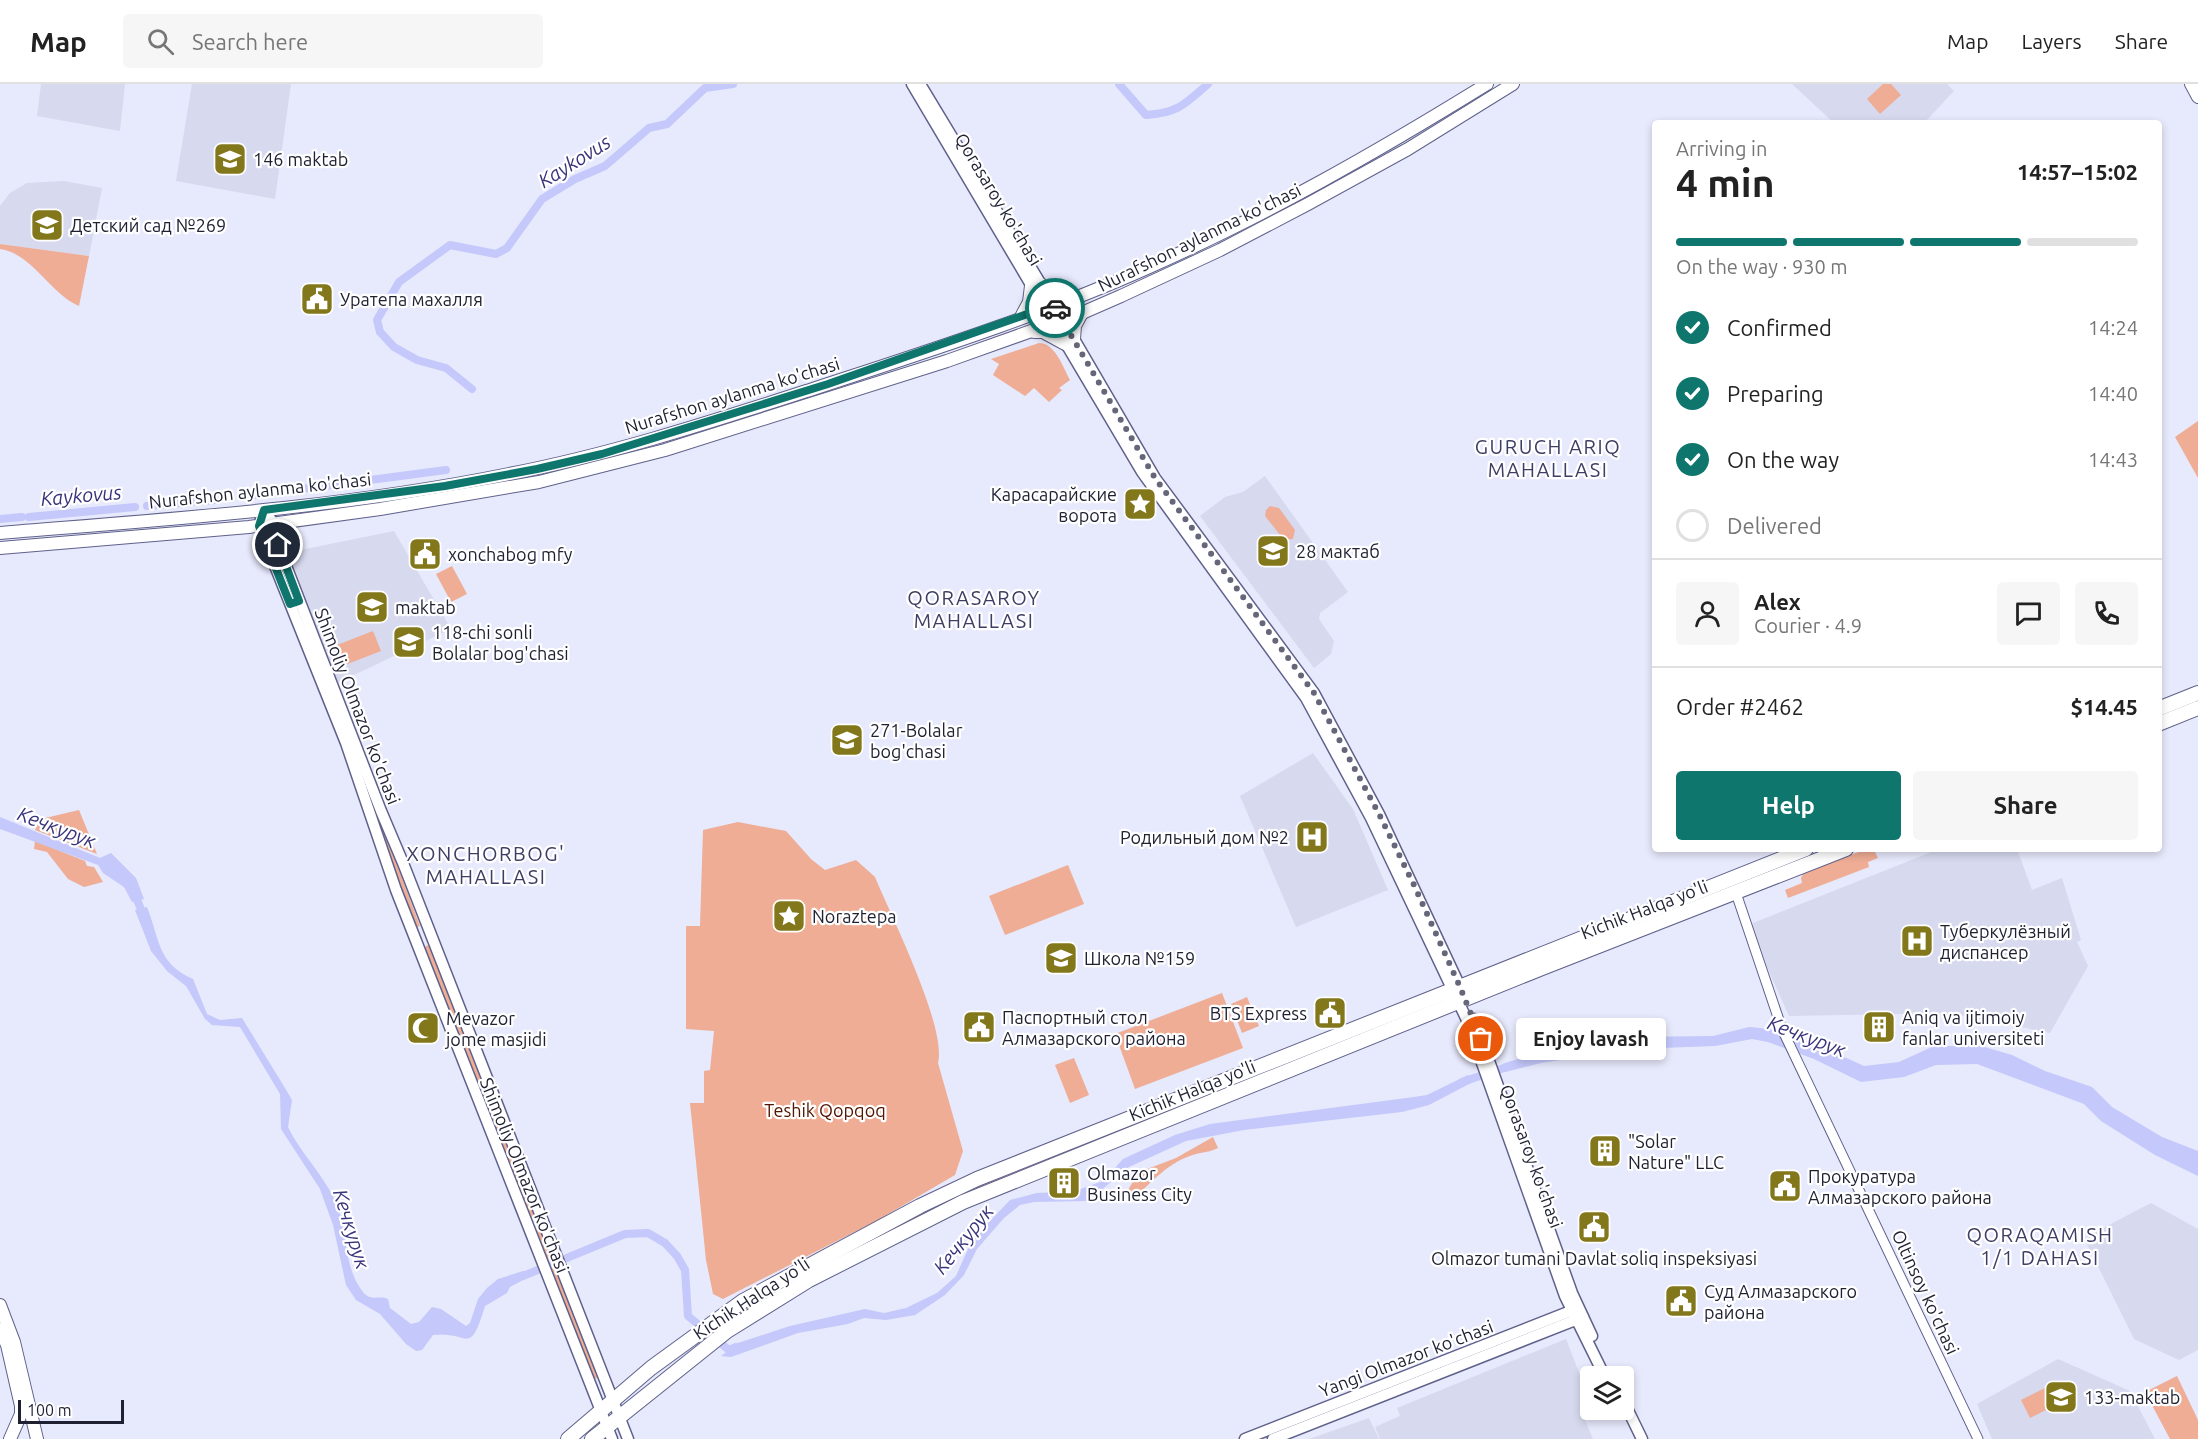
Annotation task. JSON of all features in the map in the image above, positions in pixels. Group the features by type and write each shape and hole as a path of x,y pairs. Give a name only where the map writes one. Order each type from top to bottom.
{"highway":[{"path":"2162,707 2198,693"},
{"path":"2162,722 2198,708"},
{"name":"Kichik Halqa yo'li","path":"568,1439 715,1320 769,1287 920,1206 977,1179 1636,924 1799,852"},
{"name":"Kichik Halqa yo'li","path":"1636,924 1736,893 1838,852"},
{"name":"Kichik Halqa yo'li","path":"592,1439 610,1433 620,1416 726,1332 809,1280 963,1202 1459,994"}],"main road":[{"name":"Qorasaroy ko'chasi","path":"912,84 1035,284"},
{"name":"Qorasaroy ko'chasi","path":"920,84 1149,483 1306,698 1371,818 1459,994 1578,1314 1600,1366"},
{"name":"Nurafshon aylanma ko'chasi","path":"0,548 259,526 402,506 538,475 654,439 801,393 1022,317 1147,268 1233,228 1302,192 1487,84"},
{"name":"Nurafshon aylanma ko'chasi","path":"0,533 264,510 538,475 635,458 805,406 1082,313 1240,240 1308,204 1408,149 1513,84"},
{"path":"2191,84 2198,97"},
{"path":"1302,192 1302,201 1308,204"},
{"path":"1233,228 1242,231 1240,240"},
{"path":"1022,317 1035,284 1051,291 1075,296"},
{"path":"1027,333 1043,332 1070,342 1082,313"},
{"path":"801,393 799,401 805,406"},
{"path":"259,526 264,510"},
{"name":"Shimoliy Olmazor ko'chasi","path":"264,510 274,524 295,603"},
{"name":"Shimoliy Olmazor ko'chasi","path":"259,526 295,603 628,1439"},
{"name":"Shimoliy Olmazor ko'chasi","path":"350,741 396,890 610,1433"},
{"path":"0,1305 14,1342 37,1439"},
{"name":"Qorasaroy ko'chasi","path":"1578,1314 1606,1366"},
{"name":"Yangi Olmazor ko'chasi","path":"1245,1439 1578,1314"},
{"name":"Yangi Olmazor ko'chasi","path":"1273,1439 1578,1314"},
{"path":"0,1329 7,1345 21,1406 21,1414 12,1439"},
{"path":"12,1439 26,1415 28,1396"},
{"path":"1626,1420 1635,1439"},
{"path":"1633,1420 1642,1439"}],"street":[{"name":"Oltinsoy ko'chasi","path":"1736,893 1782,1029 1978,1439"}],"shaded area":[{"path":"41,84 125,84 120,131 37,116"},
{"name":"146 maktab","path":"192,84 291,84 275,199 176,181"},
{"path":"1792,84 1947,84 1954,91 1927,120 1831,120"},
{"name":"Детский сад №269","path":"64,181 102,188 89,256 0,244 0,206 10,193 27,183"},
{"name":"28 мактаб","path":"1265,476 1348,592 1320,613 1319,619 1334,641 1331,654 1314,668 1200,516 1225,497 1243,492"},
{"name":"maktab","path":"394,531 451,629 337,683 286,553"},
{"name":"Родильный дом №2","path":"1313,753 1353,809 1388,890 1296,927 1240,796"},
{"name":"Туберкулёзный диспансер","path":"1931,852 2018,852 2032,890 2062,878 2081,940 2077,942 2088,966 2050,1033 1950,1013 1789,1016 1748,925"},
{"path":"2151,1203 2198,1229 2198,1350 2179,1360 2134,1339 2084,1238"},
{"path":"1566,1339 1580,1375 1580,1420 1585,1420 1593,1439 1380,1439 1375,1427 1400,1416 1397,1408"},
{"name":"133-maktab","path":"2058,1359 2130,1391 2155,1439 1992,1439 1977,1404"},
{"path":"1369,1418 1379,1439 1308,1439 1312,1438"}],"green space":[{"path":"1883,84 1891,84 1901,95 1880,114 1867,99"},
{"path":"0,244 89,256 79,306 68,300 22,258 0,249"},
{"path":"1039,343 1045,344 1054,351 1070,380 1059,388 1062,390 1049,402 1034,388 1025,396 993,375 999,364 991,359"},
{"path":"2198,421 2198,478 2175,437"},
{"path":"1270,506 1279,508 1295,530 1293,539 1284,540 1265,516"},
{"path":"452,566 467,594 451,602 436,574"},
{"path":"373,631 381,651 345,665 337,645"},
{"path":"79,810 97,854 35,830 41,819"},
{"name":"Teshik Qopqoq","path":"738,822 786,831 811,859 825,870 856,860 875,877 926,999 939,1046 938,1063 963,1151 955,1175 878,1220 723,1299 713,1294 706,1260 690,1103 704,1103 704,1071 710,1070 714,1031 686,1029 686,926 700,926 703,830"},
{"path":"383,827 420,926 415,928 381,828"},
{"path":"35,841 85,861 87,866 94,867 103,882 84,887 68,879 47,852 34,849"},
{"path":"1859,852 1875,852 1878,858 1868,862 1869,867 1788,898 1785,890 1802,883 1801,878 1804,872"},
{"path":"1068,865 1084,904 1005,935 989,896"},
{"path":"429,945 538,1217 532,1219 424,947"},
{"path":"1222,993 1243,1048 1135,1089 1115,1034"},
{"path":"1247,997 1259,1026 1242,1033 1231,1004"},
{"path":"1409,1013 1410,1017 939,1207 805,1277 742,1315 740,1311 787,1282 939,1201"},
{"path":"1074,1058 1089,1095 1070,1103 1055,1065"},
{"path":"1213,1137 1218,1148 1178,1161 1135,1198 1128,1190 1142,1171 1176,1158"},
{"path":"541,1227 600,1377 594,1379 535,1229"},
{"path":"2177,1376 2198,1420 2198,1439 2170,1439 2145,1392"},
{"path":"2055,1383 2064,1401 2030,1418 2021,1400"}],"water":[{"path":"0,817 100,858 111,853 136,878 144,899 132,902 124,887 103,873 98,865 0,829"},
{"path":"147,907 166,958 181,973 193,979 207,1014 220,1020 242,1018 292,1100 288,1127 332,1194 340,1216 352,1272 366,1295 372,1298 388,1299 390,1308 411,1324 419,1322 432,1307 441,1309 466,1326 470,1323 478,1299 487,1288 498,1279 523,1271 531,1272 525,1279 510,1287 507,1293 485,1306 480,1322 471,1337 433,1335 422,1350 416,1351 406,1344 380,1314 356,1300 346,1285 333,1225 320,1189 281,1129 280,1094 240,1027 212,1025 205,1019 186,986 167,971 151,951 135,910"},
{"path":"1749,1027 1770,1029 1818,1045 1864,1066 1899,1062 1934,1046 1981,1046 2012,1055 2045,1071 2092,1087 2112,1107 2162,1137 2198,1151 2198,1176 2155,1155 2101,1121 2084,1104 1977,1064 1936,1065 1904,1077 1861,1082 1814,1059 1768,1042 1752,1039 1715,1046 1634,1049 1541,1063 1505,1072 1502,1064 1541,1052 1632,1037 1713,1036"},
{"path":"1468,1075 1471,1083 1429,1105 1402,1112 1244,1130 1186,1141 1129,1167 1088,1201 1034,1202 1020,1205 1004,1218 977,1249 964,1275 945,1295 915,1315 886,1320 864,1318 848,1324 798,1333 731,1357 721,1356 738,1343 790,1326 865,1309 884,1313 906,1308 937,1293 956,1276 972,1240 1010,1200 1037,1193 1075,1191 1103,1181 1123,1159 1175,1135 1210,1124 1427,1095"}],"waterway":[{"name":"Kaykovus","path":"472,389 446,368 417,360 394,347 380,332 377,320 399,282 450,245 496,254 507,248 542,199 575,179 605,166 649,128 667,124 705,88 733,84"},
{"name":"Kaykovus","path":"1119,84 1146,115 1174,110 1208,84"},
{"name":"Kaykovus","path":"248,496 446,470"},
{"name":"Kaykovus","path":"147,506 215,500"},
{"name":"Kaykovus","path":"29,517 135,507"},
{"name":"Kaykovus","path":"0,519 22,517"},
{"name":"Кечкурук","path":"134,892 144,917"},
{"name":"Кечкурук","path":"1462,1082 1513,1065"},
{"name":"Кечкурук","path":"523,1276 625,1234 648,1233 665,1243 677,1256 685,1270 688,1316 729,1350 736,1347"}],"way so far":[{"path":"1055,308 1155,478 1314,693 1414,885 1481,1039"}],"place":[{"name":"146 maktab","path":"230,159"},
{"name":"Детский сад №269","path":"47,225"},
{"name":"Уратепа махалля","path":"317,299"},
{"name":"Карасарайские ворота","path":"1140,504"},
{"name":"28 мактаб","path":"1273,551"},
{"name":"xonchabog mfy","path":"425,554"},
{"name":"maktab","path":"372,607"},
{"name":"118-chi sonli Bolalar bog'chasi","path":"409,642"},
{"name":"271-Bolalar bog'chasi","path":"847,740"},
{"name":"Родильный дом №2","path":"1312,837"},
{"name":"Noraztepa","path":"789,916"},
{"name":"Туберкулёзный диспансер","path":"1917,941"},
{"name":"Школа №159","path":"1061,958"},
{"name":"BTS Express","path":"1330,1013"},
{"name":"Паспортный стол Алмазарского района","path":"979,1027"},
{"name":"Aniq va ijtimoiy fanlar universiteti","path":"1879,1027"},
{"name":"Mevazor jome masjidi","path":"423,1028"},
{"name":"Enjoy lavash","path":"1481,1039"},
{"name":"\"Solar Nature\" LLC","path":"1605,1151"},
{"name":"Olmazor Business City","path":"1064,1183"},
{"name":"Прокуратура Алмазарского района","path":"1785,1186"},
{"name":"Olmazor tumani Davlat soliq inspeksiyasi","path":"1594,1227"},
{"name":"Суд Алмазарского района","path":"1681,1301"},
{"name":"133-maktab","path":"2061,1397"}],"district":[{"name":"GURUCH ARIQ MAHALLASI","path":"1548,458"},
{"name":"QORASAROY MAHALLASI","path":"974,608"},
{"name":"XONCHORBOG' MAHALLASI","path":"486,864"},
{"name":"QORAQAMISH 1/1 DAHASI","path":"2040,1246"}],"route":[{"path":"278,545 299,601 290,604 259,526 264,510 445,486 505,476 602,454 828,384 1053,305 1055,308"}]}
